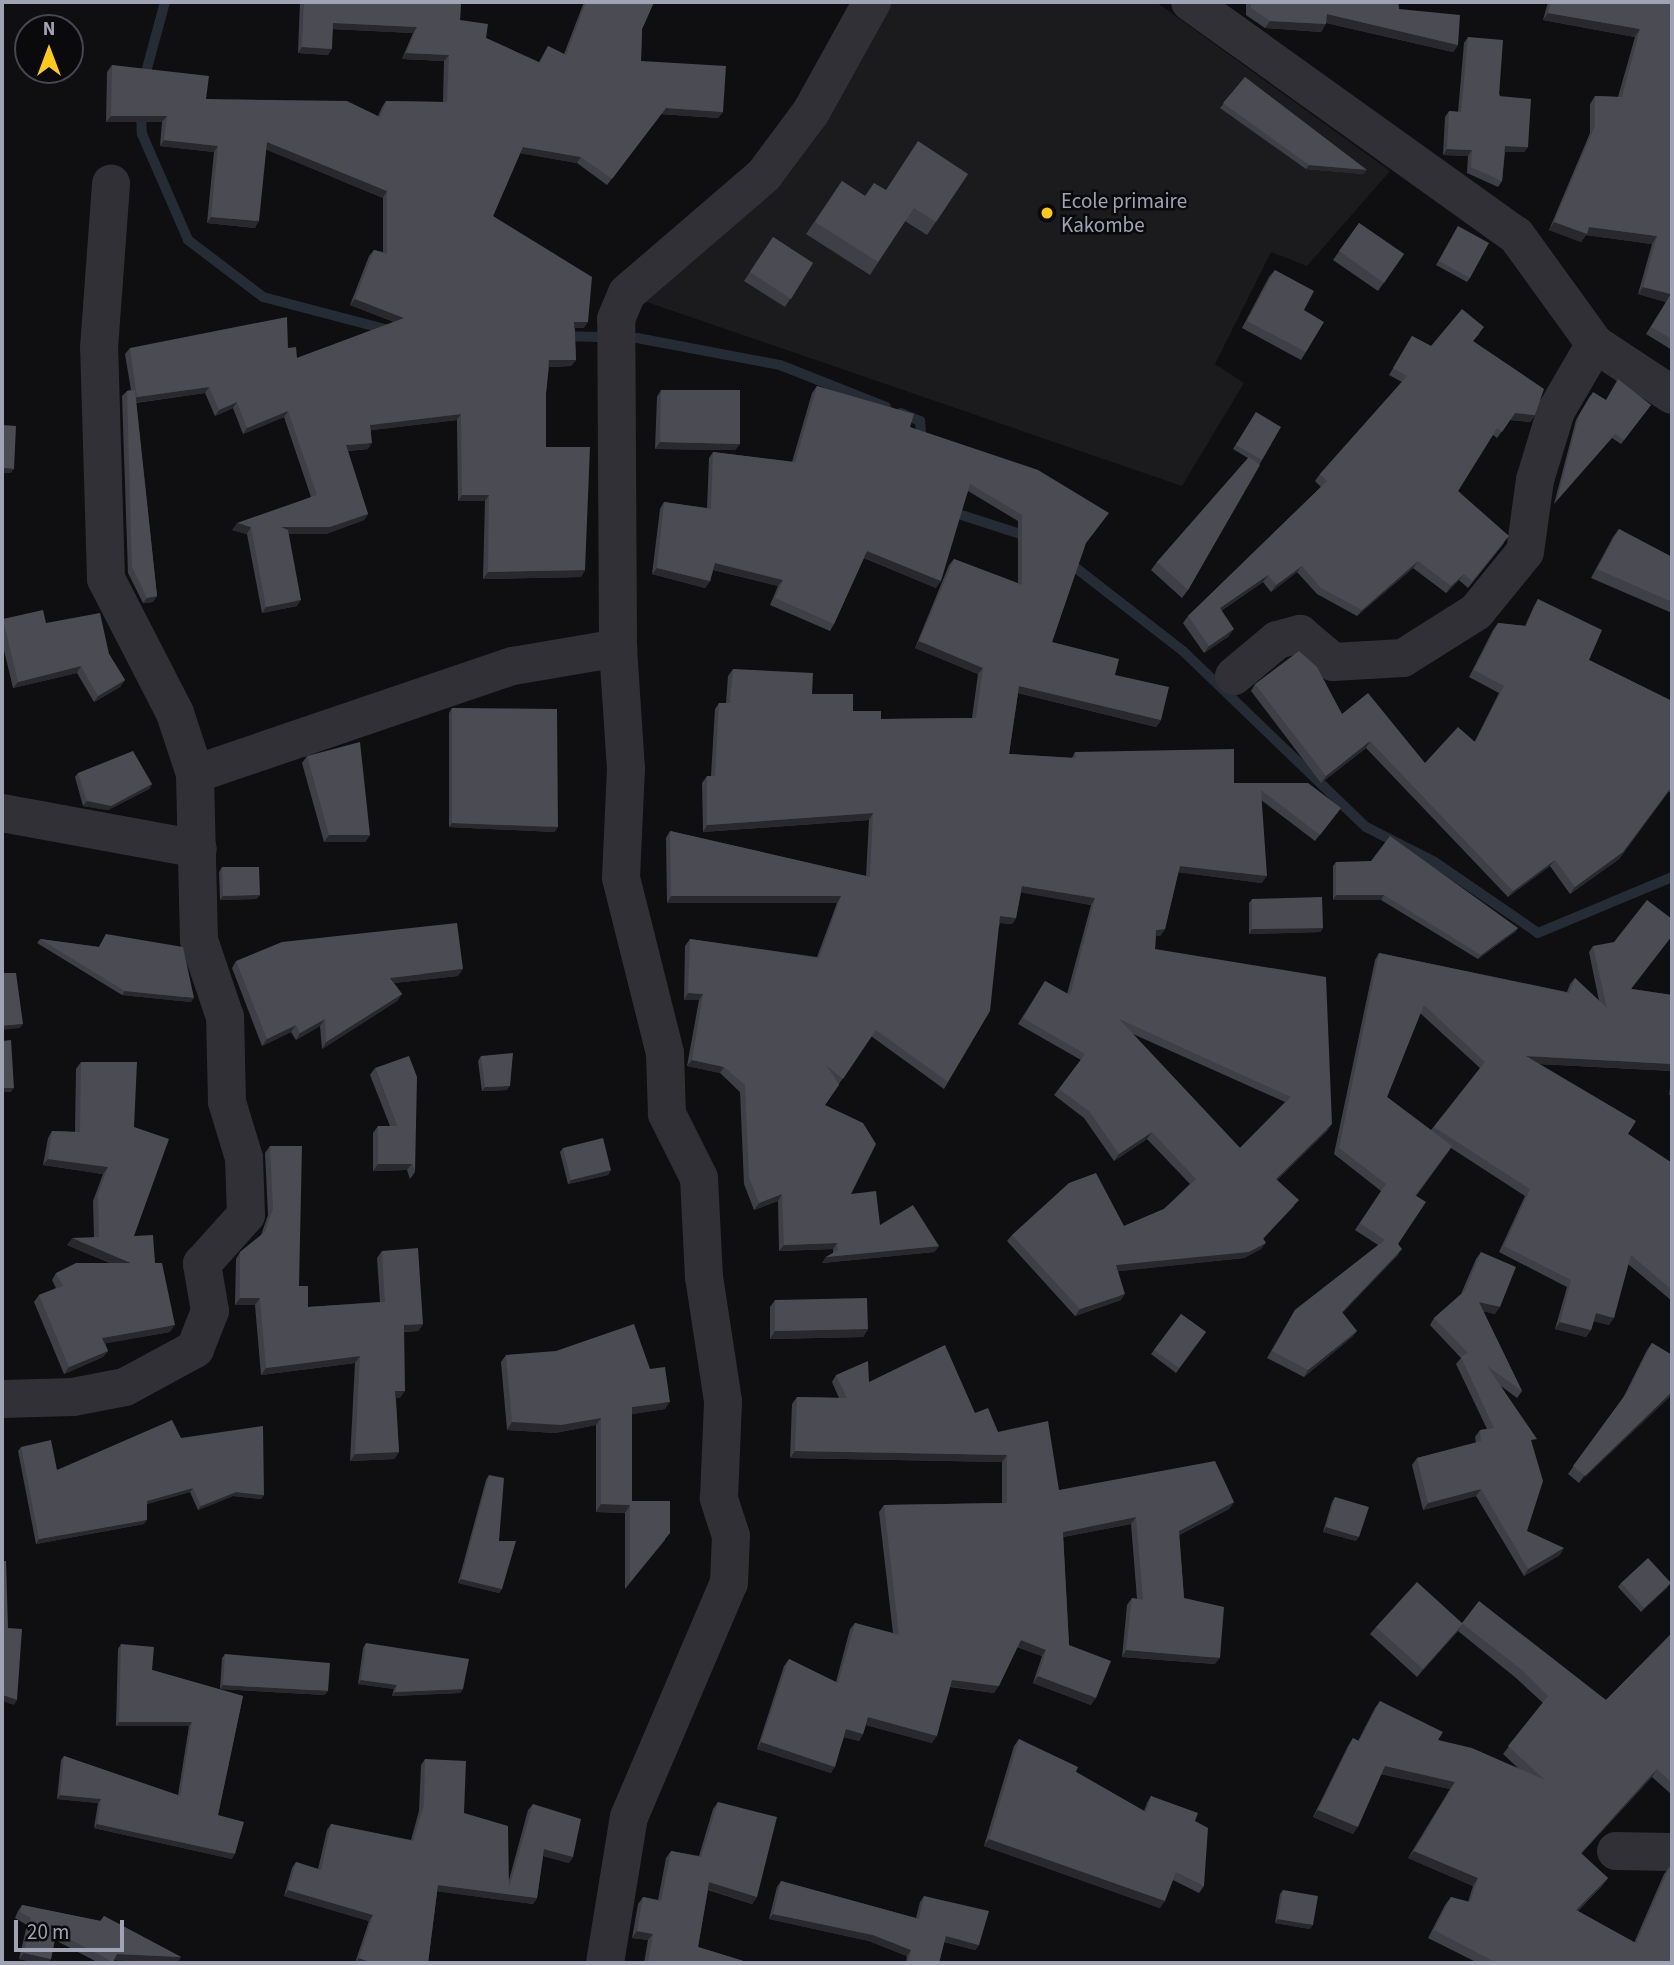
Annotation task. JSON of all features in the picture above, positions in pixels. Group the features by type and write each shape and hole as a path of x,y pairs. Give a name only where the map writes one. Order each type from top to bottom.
{"street":[{"path":"605,1963 629,1817 729,1583 731,1536 719,1498 723,1401 704,1277 699,1178 667,1114 665,1053 621,878 626,769 618,648 616,319 627,293 764,175 811,112 872,2"},
{"path":"1190,2 1516,235 1595,344 1672,395"},
{"path":"2,1399 74,1397 125,1387 182,1359 203,1339 209,1311 202,1265 246,1215 244,1158 227,1102 225,1017 199,940 195,774 175,713 106,579 99,348 111,183"},
{"path":"1234,676 1277,640 1300,634 1333,662 1403,658 1476,612 1525,552 1535,480 1556,411 1595,344"},
{"path":"195,774 513,666 618,648"},
{"path":"2,813 198,849"},
{"path":"1616,1852 1672,1852"}],"shaded area":[{"name":"Ecole primaire Kakombe","path":"887,2 1156,2 1390,171 1307,266 1271,252 1215,364 1244,383 1182,486 644,301"}],"building":[{"path":"304,2 461,2 460,20 488,24 486,38 540,63 548,46 566,55 586,2 654,2 642,29 641,61 726,66 723,112 666,108 612,179 581,157 523,147 493,216 592,277 588,322 574,322 576,360 549,360 546,393 546,447 590,447 585,570 488,572 489,495 462,495 461,414 370,425 372,443 346,445 368,514 330,527 281,527 288,530 301,600 266,607 251,527 237,523 317,495 288,411 247,428 237,402 219,410 209,387 137,397 130,348 287,317 288,348 296,347 297,358 404,318 355,299 374,250 387,254 387,191 267,142 259,221 211,217 218,146 164,140 167,116 111,116 112,65 209,76 206,99 347,101 380,117 386,101 447,102 449,55 406,53 417,27 333,23 332,49 302,47"},
{"path":"1251,2 1398,2 1399,9 1460,15 1458,45 1327,14 1326,24 1270,21 1251,8"},
{"path":"1551,2 1672,2 1672,339 1651,327 1671,294 1643,287 1657,236 1589,227 1587,234 1554,222 1595,126 1595,96 1622,97 1640,29 1548,13"},
{"path":"1468,37 1503,40 1499,96 1531,99 1528,147 1505,146 1502,181 1471,167 1472,150 1447,149 1449,111 1461,112"},
{"path":"1245,77 1367,170 1309,165 1223,103"},
{"path":"918,141 968,174 936,222 914,208 878,262 815,222 842,181 865,196 874,183 886,190"},
{"path":"1359,223 1404,254 1384,283 1339,251"},
{"path":"1458,226 1489,243 1470,278 1439,261"},
{"path":"773,237 813,263 791,299 750,272"},
{"path":"1275,270 1314,291 1304,310 1324,322 1306,352 1247,321"},
{"path":"1462,309 1484,327 1473,341 1544,389 1535,415 1515,413 1502,432 1497,428 1458,491 1509,536 1472,581 1464,574 1451,586 1418,561 1362,610 1321,588 1302,566 1276,585 1268,575 1220,608 1234,629 1209,646 1188,616 1327,481 1320,474 1407,376 1393,368 1412,336 1431,346"},
{"path":"1618,379 1651,405 1624,440 1615,434 1557,500 1579,415 1593,392 1606,400"},
{"path":"817,386 914,414 910,427 1038,470 1109,513 1086,543 1052,642 1119,659 1115,675 1169,687 1161,720 1019,686 1009,754 1076,758 1075,752 1234,749 1234,783 1308,783 1341,808 1320,835 1261,790 1267,876 1180,866 1165,929 1156,930 1155,949 1326,977 1332,1124 1276,1179 1299,1200 1263,1238 1266,1243 1249,1252 1116,1265 1125,1294 1080,1309 1012,1235 1069,1183 1096,1173 1124,1226 1164,1209 1196,1179 1152,1132 1119,1154 1089,1111 1059,1089 1085,1054 1023,1018 1045,981 1070,995 1095,898 1022,886 1016,918 1000,916 990,1011 948,1082 876,1030 843,1079 827,1066 839,1085 825,1105 863,1123 876,1144 851,1194 876,1191 880,1225 913,1205 939,1246 826,1257 838,1250 837,1243 784,1245 782,1194 759,1203 749,1177 745,1085 724,1067 692,1060 703,994 688,993 690,939 819,958 841,896 671,896 670,831 870,877 873,813 707,825 707,776 715,776 719,703 730,703 733,669 813,673 812,694 853,694 853,711 881,711 881,719 976,718 983,668 919,641 954,559 1022,585 1022,515 970,484 941,581 867,551 834,624 775,598 783,580 715,563 710,581 657,568 664,502 711,509 713,452 795,462","holes":["1119,1019 1291,1097 1240,1148"]},
{"path":"135,390 157,596 147,598 132,567 127,391"},
{"path":"661,390 740,390 740,444 660,442"},
{"path":"1256,412 1281,427 1262,460 1236,445"},
{"path":"2,425 16,426 14,469 2,468"},
{"path":"1249,457 1260,465 1188,590 1157,562"},
{"path":"1619,529 1672,557 1672,602 1597,569"},
{"path":"1538,599 1602,630 1589,660 1672,701 1672,786 1623,852 1575,887 1555,860 1513,891 1370,741 1326,776 1255,684 1299,651 1317,667 1342,714 1368,693 1425,763 1458,727 1475,742 1504,686 1474,670 1498,623 1526,626"},
{"path":"43,610 46,623 100,613 109,654 125,680 98,696 81,666 18,682 3,619"},
{"path":"452,708 557,709 558,827 452,823"},
{"path":"360,742 370,835 329,835 307,756"},
{"path":"133,751 152,784 111,806 87,801 78,773"},
{"path":"1390,836 1518,928 1481,955 1384,895 1336,895 1336,862 1371,861"},
{"path":"222,867 259,867 260,895 223,896"},
{"path":"1322,897 1323,928 1252,929 1252,899"},
{"path":"1647,900 1672,919 1672,936 1631,989 1672,995 1672,1064 1526,1056 1636,1121 1628,1134 1672,1163 1672,1290 1631,1255 1614,1318 1596,1313 1591,1330 1560,1322 1571,1280 1504,1246 1530,1189 1434,1127 1485,1062 1424,1005 1387,1097 1452,1146 1415,1195 1426,1202 1398,1244 1402,1249 1342,1312 1357,1331 1308,1370 1272,1351 1295,1310 1385,1240 1360,1223 1386,1184 1339,1148 1379,953 1569,993 1575,978 1607,1008 1593,946 1614,942"},
{"path":"457,923 463,969 390,978 402,994 326,1042 325,1019 300,1033 296,1025 267,1039 236,961 282,942"},
{"path":"106,934 183,947 194,998 125,991 40,939 99,947"},
{"path":"2,973 16,973 23,1024 2,1026"},
{"path":"11,1040 14,1088 2,1088 2,1041"},
{"path":"513,1053 510,1086 485,1087 481,1056"},
{"path":"409,1056 417,1077 415,1172 412,1164 378,1164 378,1126 397,1126 375,1068"},
{"path":"81,1062 137,1062 134,1127 169,1139 134,1236 153,1235 155,1263 162,1263 175,1325 102,1338 108,1351 69,1367 39,1295 63,1286 56,1273 76,1263 131,1263 72,1238 99,1237 98,1194 108,1167 48,1159 52,1131 80,1132"},
{"path":"603,1138 611,1170 571,1180 563,1148"},
{"path":"270,1146 302,1146 299,1286 308,1286 308,1307 385,1302 382,1251 418,1248 423,1324 404,1325 405,1391 395,1391 399,1452 355,1454 360,1356 266,1368 260,1298 240,1298 240,1252 265,1232 273,1208"},
{"path":"1481,1252 1516,1267 1500,1307 1479,1302 1522,1391 1487,1366 1537,1439 1531,1440 1543,1481 1527,1531 1564,1548 1528,1569 1481,1489 1428,1503 1417,1458 1481,1441 1480,1430 1494,1428 1461,1357 1468,1353 1434,1318 1465,1291"},
{"path":"867,1298 868,1329 775,1331 775,1300"},
{"path":"1181,1314 1206,1332 1179,1368 1154,1350"},
{"path":"634,1324 650,1369 665,1367 670,1402 632,1407 632,1501 670,1501 670,1533 630,1582 630,1505 601,1504 601,1418 561,1425 512,1422 506,1355 556,1351"},
{"path":"1652,1343 1672,1355 1672,1392 1585,1476 1573,1466 1628,1391"},
{"path":"945,1345 975,1413 988,1408 998,1432 1048,1421 1059,1490 1215,1461 1234,1502 1179,1531 1184,1598 1224,1607 1220,1658 1126,1650 1132,1598 1143,1600 1136,1517 1063,1532 1069,1645 1111,1661 1096,1698 1038,1676 1046,1650 1021,1640 999,1686 952,1680 937,1736 868,1717 863,1734 846,1729 835,1767 761,1742 789,1659 838,1683 855,1623 899,1635 884,1505 1007,1503 1007,1455 795,1451 797,1397 847,1398 836,1375 868,1361 869,1382"},
{"path":"172,1420 181,1438 263,1426 264,1495 236,1492 201,1506 193,1488 147,1501 147,1520 39,1539 21,1447 51,1440 57,1470"},
{"path":"489,1475 504,1478 499,1541 516,1541 502,1589 461,1579"},
{"path":"1335,1497 1369,1507 1359,1537 1326,1527"},
{"path":"1648,1558 1671,1583 1644,1608 1621,1583"},
{"path":"2,1561 6,1561 8,1628 22,1629 17,1700 2,1695"},
{"path":"1417,1582 1462,1623 1479,1601 1606,1700 1672,1633 1672,1783 1657,1769 1581,1853 1608,1878 1576,1910 1636,1943 1672,1866 1672,1963 1495,1963 1434,1930 1451,1897 1470,1902 1478,1878 1414,1851 1455,1782 1385,1766 1358,1827 1318,1810 1353,1738 1359,1741 1380,1701 1443,1732 1438,1740 1472,1748 1545,1780 1508,1746 1548,1696 1522,1670 1463,1624 1423,1669 1376,1627"},
{"path":"366,1643 469,1659 463,1689 395,1692 397,1685 361,1680"},
{"path":"121,1644 154,1647 152,1670 243,1696 218,1815 244,1822 235,1854 97,1824 101,1799 60,1795 64,1756 180,1796 192,1722 119,1722"},
{"path":"225,1654 330,1663 328,1691 223,1685"},
{"path":"1019,1739 1078,1767 1076,1772 1146,1812 1151,1796 1198,1813 1195,1821 1208,1828 1204,1886 1176,1872 1165,1901 989,1839"},
{"path":"425,1759 466,1761 464,1813 508,1826 509,1888 533,1804 581,1819 573,1857 544,1849 537,1898 438,1885 428,1963 373,1963 359,1958 373,1915 288,1890 296,1862 321,1870 331,1824 413,1841 424,1805"},
{"path":"718,1802 777,1817 757,1897 709,1882 698,1947 750,1963 648,1963 653,1934 637,1931 643,1897 661,1901 671,1851 701,1857"},
{"path":"781,1881 919,1919 924,1896 989,1911 979,1945 946,1936 939,1963 908,1963 911,1950 873,1935 773,1914"},
{"path":"1283,1890 1318,1896 1313,1925 1278,1919"},
{"path":"22,1905 101,1921 104,1916 181,1957 117,1954 113,1962 56,1932 51,1959 24,1953 31,1918 20,1912"}],"waterway":[{"path":"143,83 165,2"},
{"path":"141,110 142,134 188,240 263,297 393,331"},
{"path":"563,336 637,338 780,365 886,407"},
{"path":"901,413 920,421 922,444"},
{"path":"949,511 1030,537"},
{"path":"1067,561 1183,651 1366,827 1433,861 1538,933 1672,877"}],"place":[{"name":"Ecole primaire Kakombe","path":"1047,213"}]}
